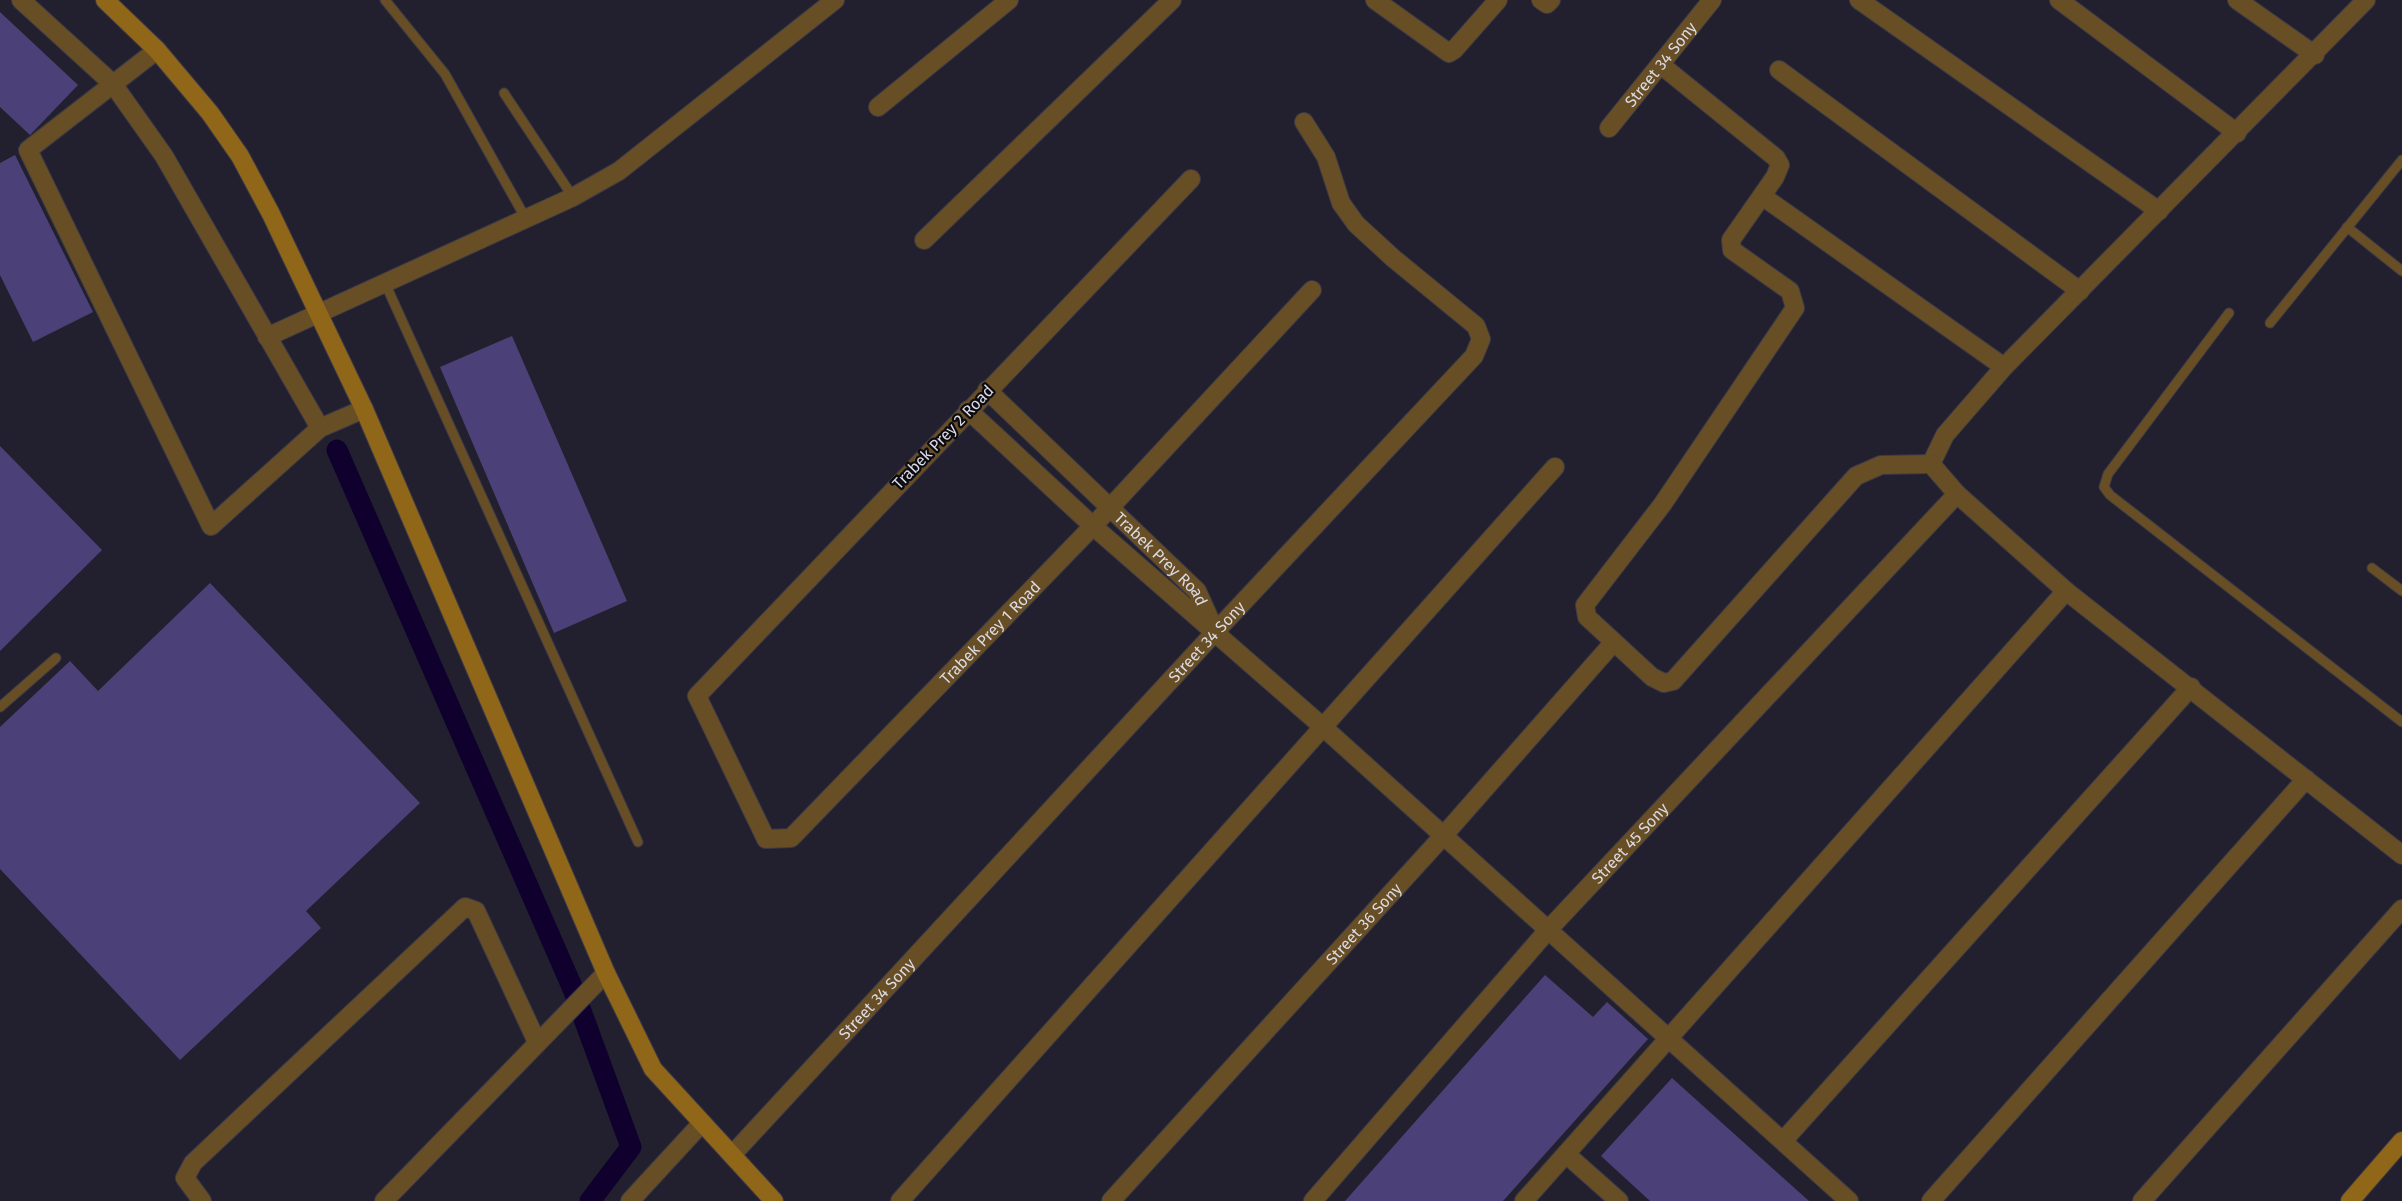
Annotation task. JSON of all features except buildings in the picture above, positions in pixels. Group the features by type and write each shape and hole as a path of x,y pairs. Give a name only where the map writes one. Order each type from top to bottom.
{"street":[{"path":"21,0 112,84 164,156 320,428"},
{"path":"105,0 157,50 210,113 240,156 364,409 601,978 653,1069 774,1201"},
{"path":"267,337 573,197 619,171 835,0"},
{"path":"878,107 1008,0"},
{"path":"924,240 1172,0"},
{"path":"1375,0 1449,53 1455,50 1498,0"},
{"path":"1541,0 1547,4 1551,0"},
{"name":"Street 34 Sony","path":"1609,128 1712,0"},
{"path":"1859,0 2159,211"},
{"path":"2059,0 2237,133"},
{"path":"2238,0 2315,55"},
{"path":"1931,464 1945,435 2004,367 2315,55 2366,0"},
{"path":"157,50 28,150 211,526 320,428 364,409"},
{"path":"1661,65 1776,158 1780,165 1776,177 1731,240 1732,250 1790,291 1795,308 1662,505 1585,605 1587,617 1652,677 1664,683 1673,681 1856,476 1881,465 1931,464"},
{"path":"1779,70 2080,291"},
{"name":"Street 34 Sony","path":"732,1155 1216,631 1474,356 1481,339 1476,327 1356,224 1341,203 1326,157 1304,122"},
{"name":"Trabek Prey 2 Road","path":"697,696 1191,179"},
{"path":"1762,196 2004,367"},
{"name":"Trabek Prey 1 Road","path":"697,696 766,839 791,838 1093,526 1312,290"},
{"name":"Trabek Prey Road","path":"987,390 1197,591 1216,631"},
{"name":"Trabek Prey Road","path":"968,410 1093,526 1216,631"},
{"path":"1931,464 1957,494 2066,591 2402,855"},
{"path":"900,1201 1555,468"},
{"name":"Street 45 Sony","path":"1313,1201 1548,930 1957,494"},
{"path":"1524,1201 2066,591"},
{"path":"1216,631 1849,1201"},
{"name":"Street 36 Sony","path":"1111,1201 1444,835 1613,643"},
{"path":"1783,1141 2191,687"},
{"path":"1931,1201 2306,779"},
{"path":"202,1201 185,1178 194,1163 465,907 476,911 543,1036"},
{"path":"2142,1201 2402,909"},
{"path":"384,1201 601,978"},
{"path":"630,1201 701,1124"},
{"path":"2350,1201 2402,1141"},
{"path":"1566,1154 1619,1201"}],"lane":[{"path":"385,0 445,74 526,219"},
{"path":"504,93 573,197"},
{"path":"2270,323 2402,160"},
{"path":"2347,227 2402,271"},
{"path":"386,283 638,842"},
{"path":"2229,313 2108,474 2104,487 2110,495 2402,722"},
{"path":"2372,568 2402,591"},
{"path":"0,707 56,658"}],"waterway":[{"path":"337,450 573,989 631,1147 590,1201"}]}
